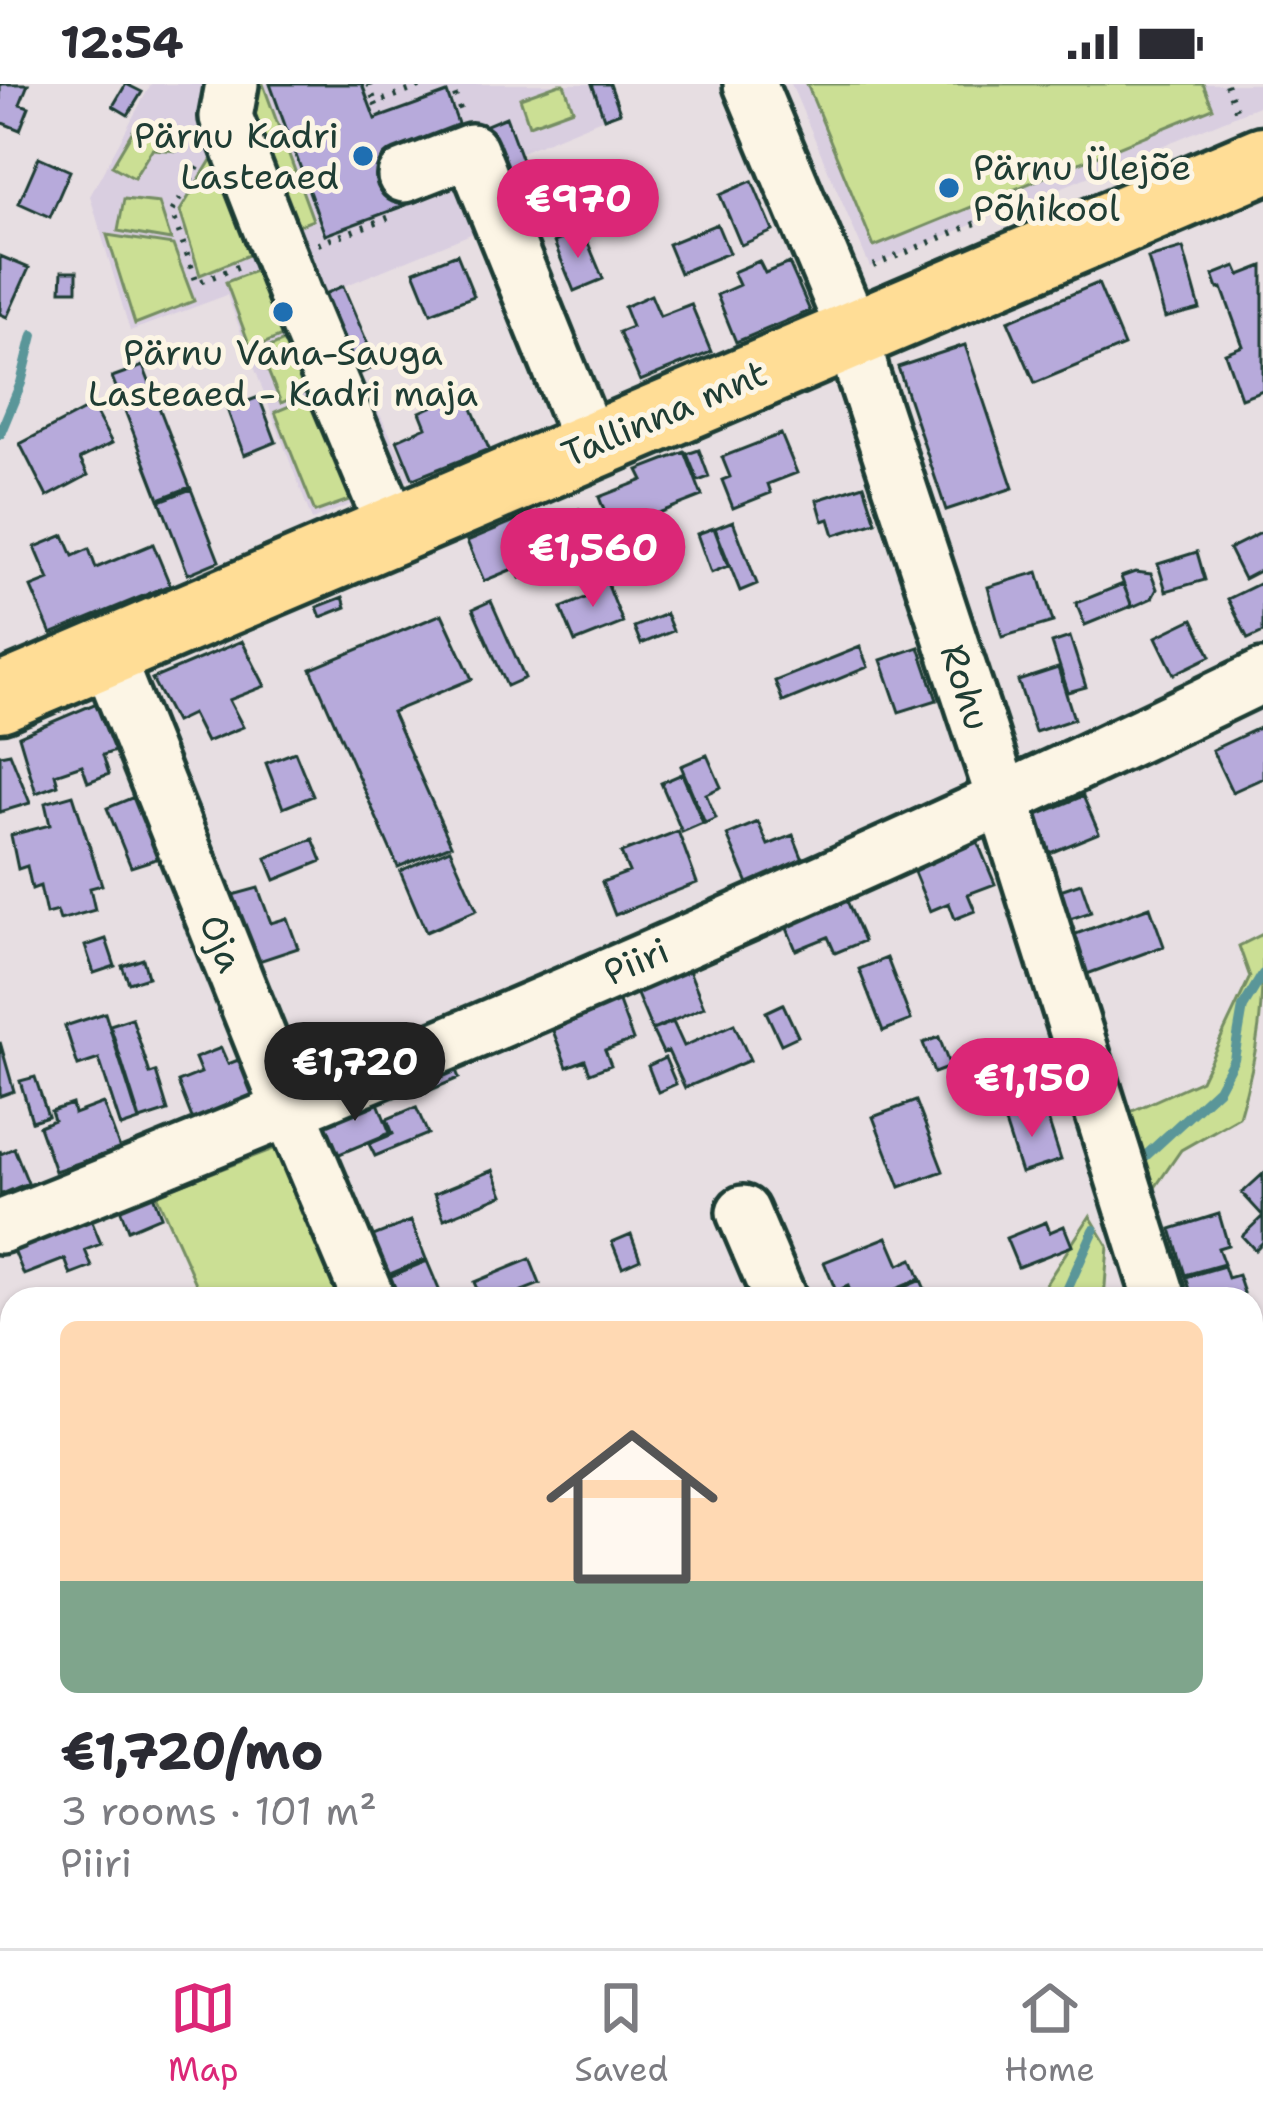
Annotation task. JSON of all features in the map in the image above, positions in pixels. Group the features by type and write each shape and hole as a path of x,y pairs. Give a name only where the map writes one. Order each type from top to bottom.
{"main road":[{"name":"Tallinna mnt","path":"0,698 854,333 1251,137"}],"street":[{"name":"Rohu","path":"750,84 854,333 863,375 1156,1287"},
{"path":"230,100 280,255 393,528"},
{"path":"404,176 471,150 590,445"},
{"name":"Oja","path":"106,653 364,1287"},
{"name":"Piiri","path":"0,1227 290,1112 1004,802 1263,676"},
{"path":"743,1212 775,1287"}],"path":[{"path":"369,84 381,117"},
{"path":"375,103 428,84"},
{"path":"1226,84 1251,137"},
{"path":"230,100 172,212 197,283 414,208 404,176"}],"shaded area":[{"name":"Pärnu Vana-Sauga Lasteaed - Kadri maja","path":"151,84 592,84 604,118 519,153 539,206 325,294 359,374 413,479 312,520 227,295 130,331 90,196"},
{"name":"Pärnu Ülejõe Põhikool","path":"791,84 1263,84 1263,104 870,267"}],"green space":[{"path":"252,84 263,84 313,220 280,233 236,118"},
{"path":"564,84 573,109 529,125 520,98"},
{"name":"Pärnu Ülejõe Põhikool","path":"807,84 1203,84 1213,108 874,247"},
{"path":"138,122 181,144 177,151 152,149 134,178 112,166"},
{"path":"219,147 256,252 200,275 180,211"},
{"path":"124,199 159,203 171,240 118,231"},
{"path":"107,235 173,245 194,301 135,324"},
{"path":"268,266 294,331 251,349 226,282"},
{"path":"289,339 307,391 281,403 260,351"},
{"path":"318,394 366,494 315,512 275,412"},
{"path":"1263,934 1259,1027 1239,1117 1181,1150 1154,1189 1128,1113 1201,1080 1250,977 1239,946"},
{"path":"281,1146 342,1287 198,1287 156,1194"},
{"path":"1090,1216 1108,1246 1105,1287 1044,1287"}],"building":[{"path":"0,84 28,84 20,104 29,107 20,130 0,122"},
{"path":"126,84 142,92 128,115 113,106"},
{"name":"Pärnu Kadri Lasteaed","path":"270,84 362,84 375,119 447,93 465,143 393,169 406,205 325,235"},
{"path":"592,84 610,84 620,112 604,118"},
{"path":"506,117 539,206 506,220 472,131"},
{"path":"39,157 70,171 50,217 19,203"},
{"path":"752,181 773,231 741,245 720,195"},
{"path":"717,224 729,253 680,273 668,244"},
{"path":"583,231 603,279 574,291 554,242"},
{"path":"1183,248 1200,309 1165,318 1148,258"},
{"path":"457,254 474,296 431,313 414,271"},
{"path":"0,256 29,268 7,317 0,314"},
{"path":"759,261 765,273 789,263 810,311 736,342 717,295 739,285 733,272"},
{"path":"1236,266 1240,275 1263,266 1263,390 1241,398 1225,353 1243,346 1213,275"},
{"path":"62,271 77,271 77,290 61,290"},
{"path":"1098,283 1124,346 1035,383 1008,321"},
{"path":"343,286 377,366 359,374 325,294"},
{"path":"651,295 660,316 691,304 711,352 640,381 619,332 632,327 624,307"},
{"path":"965,345 1013,488 946,510 898,367"},
{"path":"143,366 190,487 159,499 112,377"},
{"path":"465,392 489,449 413,479 397,440 426,427 420,412"},
{"path":"259,397 276,442 244,455 227,409"},
{"path":"92,406 112,443 80,459 88,475 47,497 20,444"},
{"path":"781,434 797,473 768,484 771,493 733,508 722,480 730,477 722,457"},
{"path":"699,450 709,477 698,481 687,454"},
{"path":"685,452 702,496 612,531 599,497 643,480 638,470"},
{"path":"864,485 876,522 834,535 829,519 823,521 817,500"},
{"path":"191,489 219,561 188,574 160,501"},
{"path":"579,509 597,551 585,556 580,544 573,547 561,517"},
{"path":"531,514 552,564 520,578 515,568 484,581 467,541"},
{"path":"733,521 757,584 740,591 715,528"},
{"path":"714,528 728,566 711,573 697,534"},
{"path":"1263,532 1263,569 1244,579 1229,549"},
{"path":"64,535 73,556 89,549 96,568 153,544 170,585 51,634 31,587 49,580 35,547"},
{"path":"1197,552 1205,580 1166,591 1158,564"},
{"path":"1038,572 1053,622 1002,637 988,587"},
{"path":"603,573 623,623 575,642 561,608 588,597 582,581"},
{"path":"1151,574 1157,589 1152,598 1132,607 1121,577"},
{"path":"1263,582 1263,632 1248,639 1228,599"},
{"path":"1123,584 1132,606 1085,625 1076,603"},
{"path":"343,597 346,607 321,617 317,607"},
{"path":"491,601 525,678 507,686 473,609"},
{"path":"442,614 472,679 392,712 451,845 398,867 311,669"},
{"path":"666,614 673,631 641,644 634,627"},
{"path":"1193,619 1211,656 1174,674 1156,637"},
{"path":"1070,637 1086,687 1068,692 1052,643"},
{"path":"242,641 265,686 229,700 243,727 206,742 192,714 175,722 152,679"},
{"path":"860,647 868,667 783,702 775,681"},
{"path":"919,647 937,700 899,712 881,660"},
{"path":"1058,668 1074,719 1035,732 1018,681"},
{"path":"99,702 118,750 103,755 109,774 88,782 82,765 55,774 58,785 36,793 19,736"},
{"path":"1259,728 1263,778 1232,792 1212,750"},
{"path":"295,752 313,796 283,808 266,763"},
{"path":"10,753 30,803 0,812 0,755"},
{"path":"707,755 721,787 706,794 716,818 705,823 681,766"},
{"path":"682,774 703,823 682,832 661,783"},
{"path":"73,795 102,885 90,888 95,910 60,920 57,911 46,914 40,886 32,889 27,866 18,869 11,835 50,825 45,803"},
{"path":"1083,796 1099,833 1050,853 1035,816"},
{"path":"134,797 159,858 131,867 107,808"},
{"path":"758,822 768,845 793,835 805,865 750,888 727,835"},
{"path":"678,831 697,883 615,915 602,882 629,872 621,853"},
{"path":"313,839 322,861 275,880 266,858"},
{"path":"977,841 995,884 968,894 975,911 955,919 949,903 930,911 912,867"},
{"path":"450,849 477,910 426,932 400,871"},
{"path":"1081,883 1091,912 1070,919 1060,890"},
{"path":"258,888 271,923 287,918 298,948 256,962 229,896"},
{"path":"845,896 864,941 835,953 828,937 796,950 784,921"},
{"path":"1150,907 1164,946 1087,974 1073,935"},
{"path":"106,939 115,966 94,973 85,946"},
{"path":"887,958 911,1020 883,1031 859,969"},
{"path":"143,959 148,977 129,983 122,966"},
{"path":"686,963 704,1007 652,1030 633,985"},
{"path":"617,997 633,1040 605,1050 611,1065 590,1073 585,1060 567,1067 550,1023"},
{"path":"783,1004 798,1036 781,1044 766,1012"},
{"path":"105,1013 139,1121 121,1127 99,1059 78,1066 65,1026"},
{"path":"132,1018 168,1111 140,1120 110,1025"},
{"path":"673,1022 684,1046 734,1024 750,1060 685,1088 652,1030"},
{"path":"939,1037 950,1067 934,1073 923,1043"},
{"path":"0,1042 14,1091 0,1096"},
{"path":"221,1048 228,1064 246,1057 261,1097 194,1123 178,1082 201,1073 195,1058"},
{"path":"665,1058 676,1084 658,1092 648,1066"},
{"path":"453,1063 459,1078 426,1092 420,1077"},
{"path":"35,1077 48,1116 32,1121 20,1081"},
{"path":"374,1093 390,1133 337,1155 320,1116"},
{"path":"916,1101 943,1171 900,1187 873,1117"},
{"path":"103,1103 120,1149 55,1171 39,1126 54,1120 51,1111 72,1104 74,1114"},
{"path":"416,1107 428,1134 375,1156 369,1144 393,1134 387,1119"},
{"path":"1044,1107 1061,1160 1021,1173 1004,1120"},
{"path":"14,1148 28,1183 0,1195 0,1150 1,1154"},
{"path":"493,1170 503,1195 444,1219 434,1194"},
{"path":"1263,1174 1263,1216 1242,1193"},
{"path":"150,1187 161,1216 128,1230 117,1200"},
{"path":"88,1212 101,1244 85,1250 92,1267 71,1275 65,1259 24,1275 11,1243"},
{"path":"1219,1214 1228,1245 1218,1248 1224,1264 1185,1275 1171,1229"},
{"path":"1263,1216 1263,1242 1255,1250 1242,1236"},
{"path":"411,1221 426,1259 383,1277 368,1238"},
{"path":"1046,1222 1050,1232 1064,1226 1072,1246 1018,1267 1006,1238"},
{"path":"631,1234 640,1259 622,1267 612,1242"},
{"path":"887,1237 899,1265 912,1259 920,1279 901,1287 834,1287 824,1262"},
{"path":"530,1259 540,1284 476,1287 474,1282"},
{"path":"427,1261 438,1287 388,1287 384,1279"},
{"path":"1224,1266 1228,1278 1238,1275 1242,1287 1189,1287 1186,1277"}],"waterway":[{"path":"0,434 21,383 33,335"},
{"path":"1139,1162 1218,1089 1234,1059 1243,1007 1263,974"},
{"path":"1068,1287 1094,1230"}],"place":[{"name":"Pärnu Kadri Lasteaed","path":"363,156"},
{"name":"Pärnu Ülejõe Põhikool","path":"949,188"},
{"name":"Pärnu Vana-Sauga Lasteaed - Kadri maja","path":"283,312"}]}
